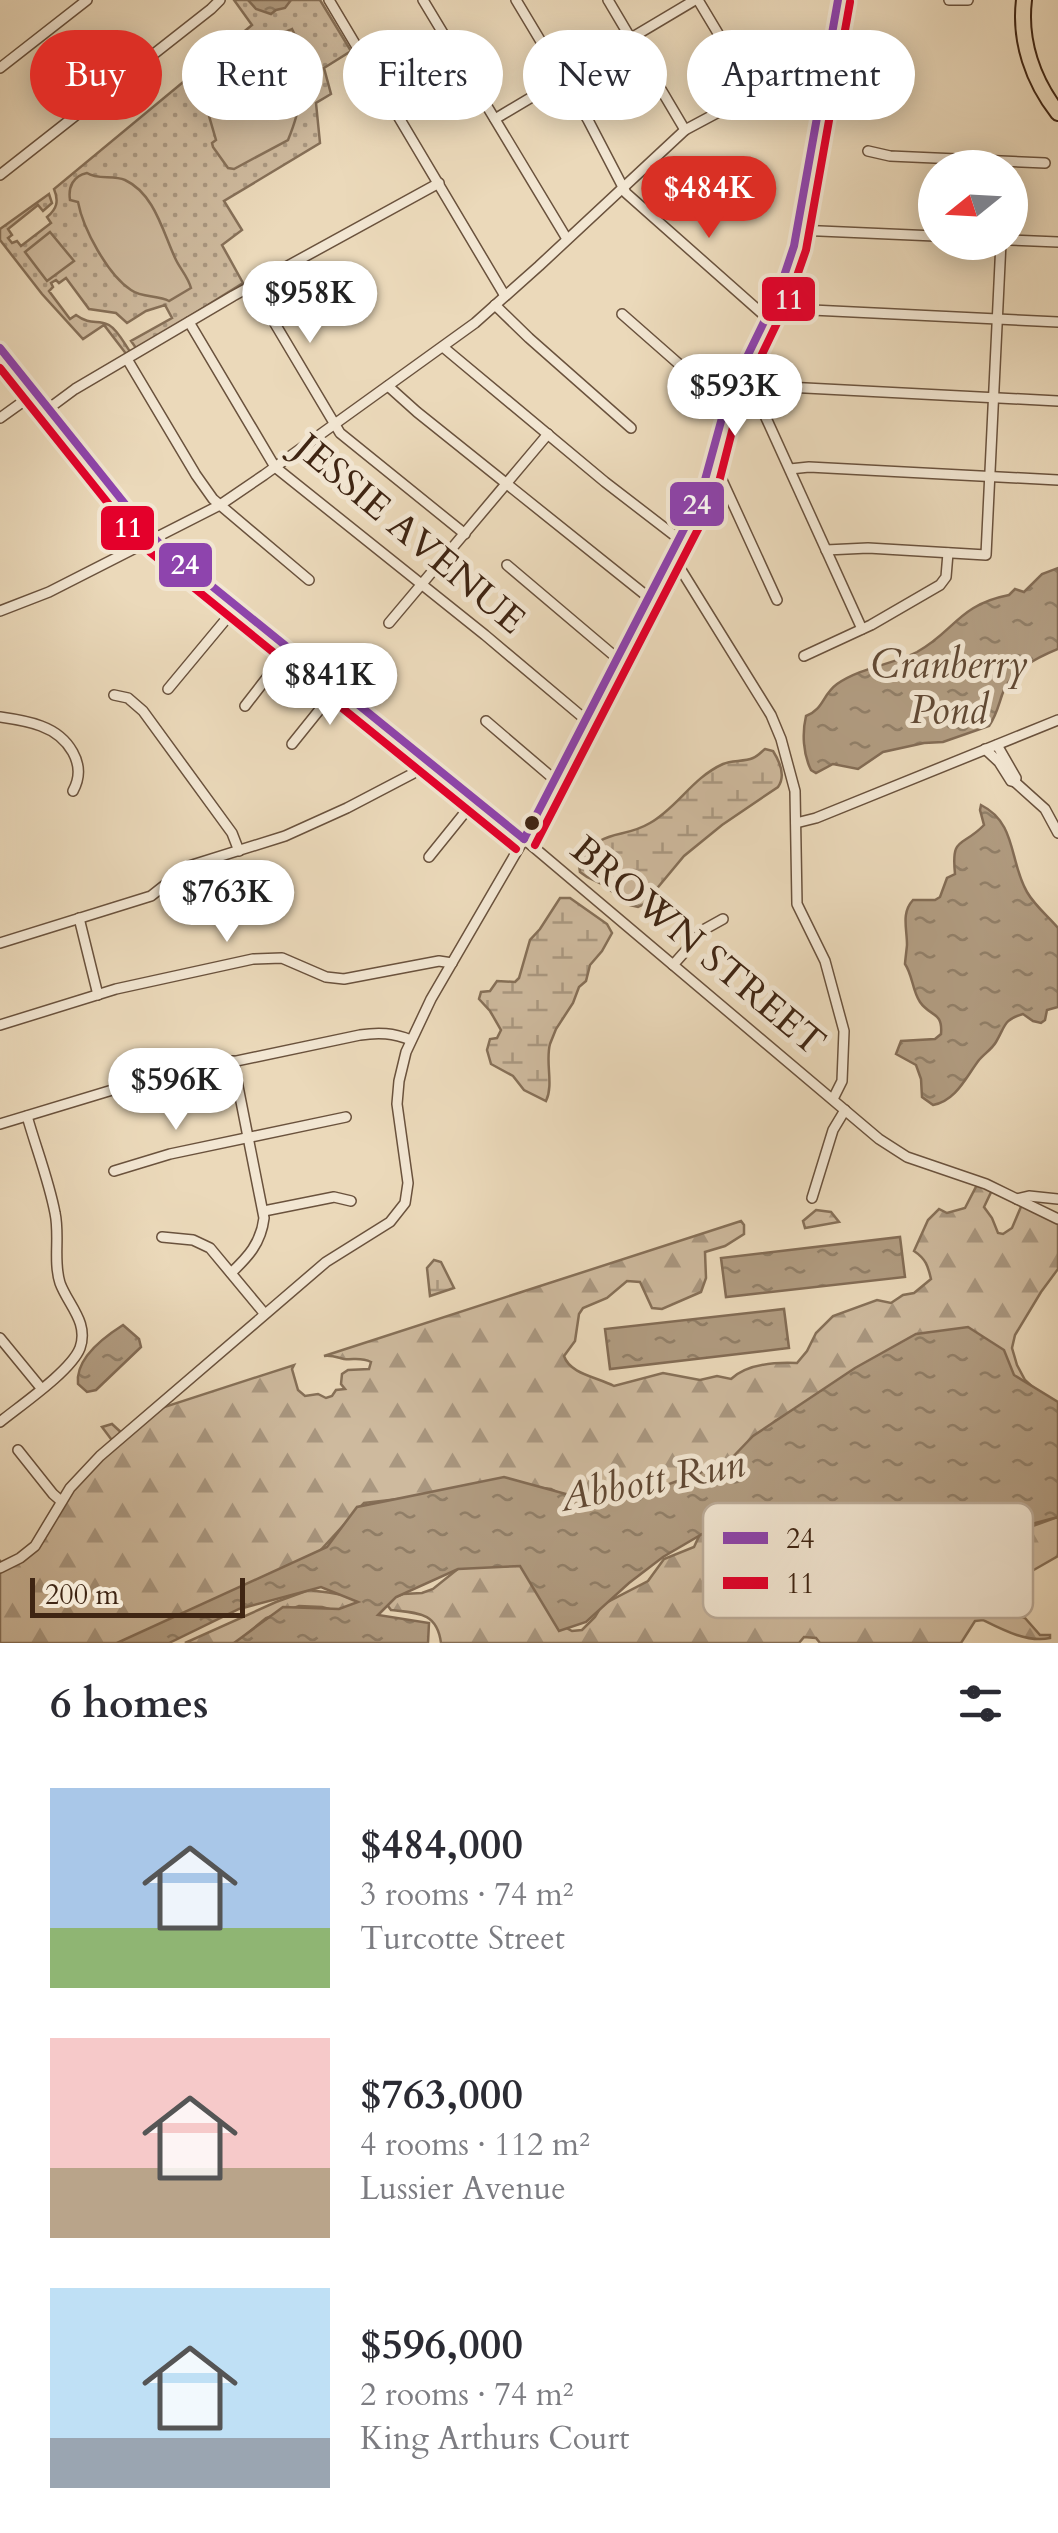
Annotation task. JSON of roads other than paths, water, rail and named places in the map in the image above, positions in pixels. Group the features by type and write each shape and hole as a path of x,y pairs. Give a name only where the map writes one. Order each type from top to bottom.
{"highway":[{"path":"1024,0 1030,60 1039,85 1058,113"}],"street":[{"path":"0,68 87,0"},
{"path":"0,175 220,0"},
{"path":"329,0 505,296"},
{"path":"423,0 441,30"},
{"path":"516,0 535,30"},
{"path":"608,0 625,30"},
{"path":"643,30 696,0 715,30"},
{"path":"833,30 838,0"},
{"path":"948,0 968,0"},
{"path":"667,100 685,130"},
{"path":"496,120 567,238"},
{"path":"587,120 626,193 768,312 1058,322"},
{"path":"0,611 36,598 220,505 275,467 495,305 685,130 703,120"},
{"path":"0,1568 35,1546 61,1501 92,1463 335,1254 390,1222 404,1203 408,1183 398,1091 411,1040 524,839 703,491 726,401 786,271 798,230 817,120"},
{"path":"868,151 918,158"},
{"path":"1028,163 1045,163"},
{"path":"48,409 252,285 439,183"},
{"path":"798,230 918,235"},
{"path":"1028,241 1058,242"},
{"path":"826,550 868,548 986,555 1000,260"},
{"path":"252,285 340,434 465,534"},
{"path":"495,305 630,428"},
{"path":"622,314 726,401"},
{"name":"JESSIE AVENUE","path":"190,322 275,467 586,720"},
{"path":"443,347 679,539"},
{"name":"BROWN STREET","path":"0,348 154,538 524,839 845,1110 896,1151 975,1179 1058,1219"},
{"path":"127,359 196,475 220,505 310,580"},
{"path":"742,366 862,629"},
{"path":"388,386 648,597"},
{"path":"753,388 1058,401"},
{"path":"0,418 35,393"},
{"path":"389,623 548,434"},
{"path":"710,466 722,480 777,600"},
{"path":"790,470 809,467 1058,480"},
{"path":"804,656 942,584 948,553"},
{"path":"670,556 772,715 794,784 798,904 825,961 844,1031 842,1081 832,1099"},
{"path":"506,565 618,659"},
{"path":"168,689 237,606"},
{"path":"245,706 290,649"},
{"path":"292,744 338,688"},
{"path":"114,695 128,698 143,711 224,821 240,851"},
{"path":"0,717 42,726 67,744 79,770 72,792"},
{"path":"796,823 1058,720"},
{"path":"486,722 555,780"},
{"path":"997,745 1015,782"},
{"path":"986,750 1011,781 1044,810 1058,833"},
{"path":"0,943 151,896 189,866 274,841 348,808 412,774 427,760"},
{"path":"430,857 475,800"},
{"path":"79,918 98,995"},
{"path":"673,965 704,928 723,919"},
{"path":"0,1025 134,985 264,958 282,958 318,974 344,980 439,961 452,962"},
{"path":"0,1124 142,1081 233,1061 377,1032 411,1040"},
{"path":"231,1273 255,1248 264,1226 233,1061"},
{"path":"812,1198 833,1130 845,1110"},
{"path":"0,1422 68,1365 82,1336 78,1316 58,1275 55,1212 27,1116"},
{"path":"114,1171 170,1154 346,1117"},
{"path":"1017,1199 1030,1196 1058,1200"},
{"path":"264,1211 340,1197 351,1200"},
{"path":"162,1237 204,1244 264,1314"},
{"path":"0,1338 41,1388"},
{"path":"18,1450 61,1501"}],"water":[{"path":"248,0 291,0 285,8 271,14 256,9"},
{"name":"Cranberry Pond","path":"1058,568 1058,649 1017,672 989,726 943,742 883,752 858,769 833,764 816,773 811,770 804,743 806,716 816,710 837,684 917,652 978,605 1009,595 1015,589 1024,592 1042,574"},
{"path":"981,805 1001,822 1027,892 1058,928 1058,1007 1047,1010 1041,1023 1023,1014 1008,1021 960,1087 948,1099 933,1105 922,1097 916,1065 896,1054 901,1041 935,1039 941,1034 940,1021 920,1002 905,964 906,915 913,900 940,897 947,878 955,874 957,847 984,825"},
{"path":"900,1237 905,1277 726,1297 721,1258"},
{"path":"784,1309 789,1348 610,1369 605,1329"},
{"path":"123,1325 139,1339 141,1347 96,1390 87,1392 78,1384 81,1366 100,1342"},
{"path":"968,1327 1004,1350 1014,1375 1058,1402 1058,1517 1033,1524 1033,1503 703,1503 703,1534 663,1557 586,1622 559,1631 520,1566 458,1569 396,1597 378,1615 429,1623 428,1643 234,1643 283,1607 339,1609 358,1602 321,1587 239,1609 169,1643 117,1643 327,1547 357,1507 504,1477 573,1496 639,1495 727,1463 753,1436 855,1368 916,1334"}],"water label":[{"name":"Abbott Run","path":"652,1481"}]}
